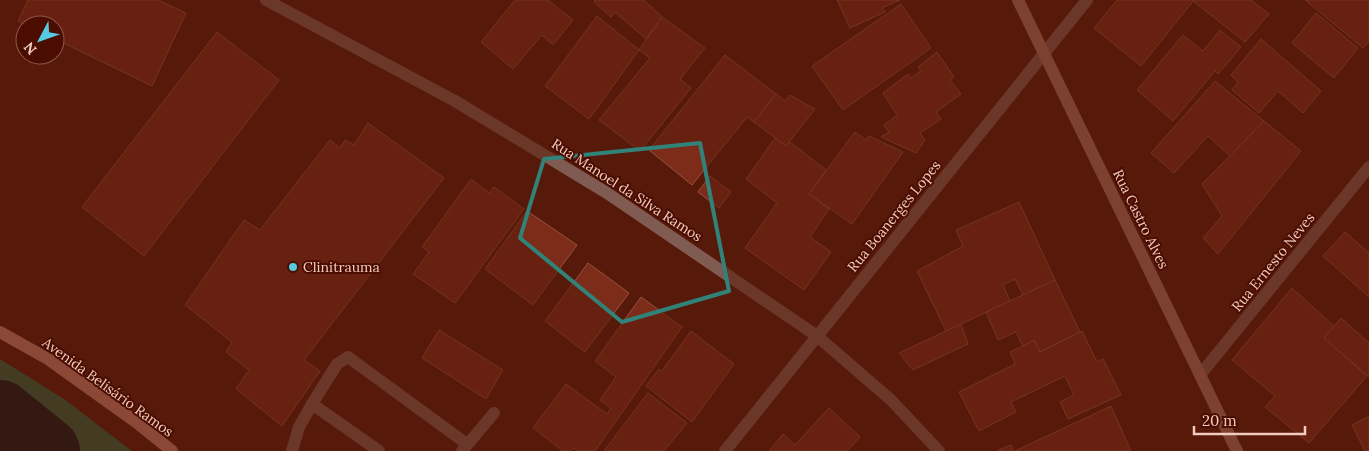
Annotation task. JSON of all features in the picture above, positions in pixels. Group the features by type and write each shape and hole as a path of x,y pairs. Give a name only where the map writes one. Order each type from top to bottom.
{"main road":[{"name":"Rua Castro Alves","path":"1018,0 1237,451"},
{"name":"Avenida Belisário Ramos","path":"0,332 48,359 136,422 172,451"}],"street":[{"name":"Rua Manoel da Silva Ramos","path":"266,0 455,101 606,192 817,336 891,400 939,451"},
{"name":"Rua Boanerges Lopes","path":"725,451 1087,0"},
{"name":"Rua Ernesto Neves","path":"1200,375 1369,167"},
{"path":"292,451 299,427 312,404 337,364 348,357 464,447 494,413"},
{"path":"312,404 379,451"}],"highlighted area":[{"path":"700,143 729,291 622,322 520,238 544,159"}],"green space":[{"path":"0,359 64,399 132,451 0,451"}],"building":[{"path":"28,0 158,0 186,13 152,86 65,44 65,15 21,15"},
{"path":"515,0 548,0 573,20 553,45 542,35 513,69 481,42"},
{"path":"595,0 644,0 662,17 646,39 615,12 611,17 594,2"},
{"path":"837,0 900,0 882,8 885,12 850,28"},
{"path":"1117,0 1194,0 1141,66 1094,28"},
{"path":"1194,0 1251,0 1269,14 1245,42"},
{"path":"1305,0 1369,0 1369,41 1363,48"},
{"path":"901,4 931,48 843,110 812,66"},
{"path":"1316,13 1358,48 1334,78 1292,43"},
{"path":"597,16 639,50 589,119 545,86"},
{"path":"662,17 705,48 680,79 691,88 640,151 599,120 650,58 639,50"},
{"path":"1220,30 1241,47 1218,74 1215,71 1173,121 1137,90 1183,35 1203,51"},
{"path":"217,32 279,80 144,256 82,207"},
{"path":"1261,39 1321,91 1303,113 1278,91 1259,113 1232,90 1238,82 1231,75"},
{"path":"937,52 954,77 950,80 961,94 936,112 941,119 920,133 925,140 916,153 881,137 889,132 884,125 897,115 883,93 908,74 911,78 921,71 918,67"},
{"path":"725,55 776,94 754,122 747,117 692,185 649,150"},
{"path":"1215,81 1264,121 1230,156 1208,136 1174,173 1151,153"},
{"path":"776,94 785,101 790,95 815,109 786,146 754,122"},
{"path":"1264,121 1301,151 1218,254 1203,238 1222,216 1202,184"},
{"name":"Clinitrauma","path":"368,123 444,178 304,360 320,371 282,426 236,389 249,370 226,352 232,342 185,305 244,220 260,230 330,140 340,148 345,140 354,145"},
{"path":"855,132 866,140 869,136 903,152 852,224 809,194"},
{"path":"775,138 786,146 790,142 826,170 809,194 829,209 810,237 831,252 804,290 745,248 777,203 746,179"},
{"path":"710,176 731,192 719,208 698,192"},
{"path":"471,179 489,193 494,187 524,209 455,303 413,274 429,252 422,247"},
{"path":"1019,202 1055,280 1023,295 1015,279 1003,285 1010,301 946,331 917,271 963,246 956,230"},
{"path":"527,211 577,245 533,305 485,269"},
{"path":"1345,232 1369,253 1369,297 1323,256"},
{"path":"588,263 629,293 585,352 545,321"},
{"path":"1055,280 1080,332 1040,352 1034,340 1023,346 1016,332 998,340 986,312"},
{"path":"1292,288 1334,326 1324,338 1367,376 1309,443 1265,407 1275,396 1232,360"},
{"path":"641,297 682,327 595,451 577,451 573,448 571,451 563,451 533,428 566,384 607,414 611,408 600,400 616,377 595,361"},
{"path":"1341,318 1369,343 1369,377 1324,338"},
{"path":"961,324 968,344 913,370 899,353"},
{"path":"439,330 503,370 486,399 422,358"},
{"path":"691,331 734,364 692,422 646,386 659,369 662,371"},
{"path":"1082,331 1097,362 1103,359 1121,395 1068,419 1060,402 1074,395 1065,376 1011,402 1016,412 979,431 959,392 1015,364 1010,352 1034,340 1040,352"},
{"path":"648,393 687,423 664,451 604,451"},
{"path":"1111,406 1131,451 1015,451"},
{"path":"829,408 860,437 847,451 769,451 783,434 795,445"},
{"path":"1369,416 1369,451 1365,451 1352,425"},
{"path":"1011,445 1014,451 997,451"}],"waterway":[{"path":"0,413 47,451"}],"place":[{"name":"Clinitrauma","path":"293,267"}]}
